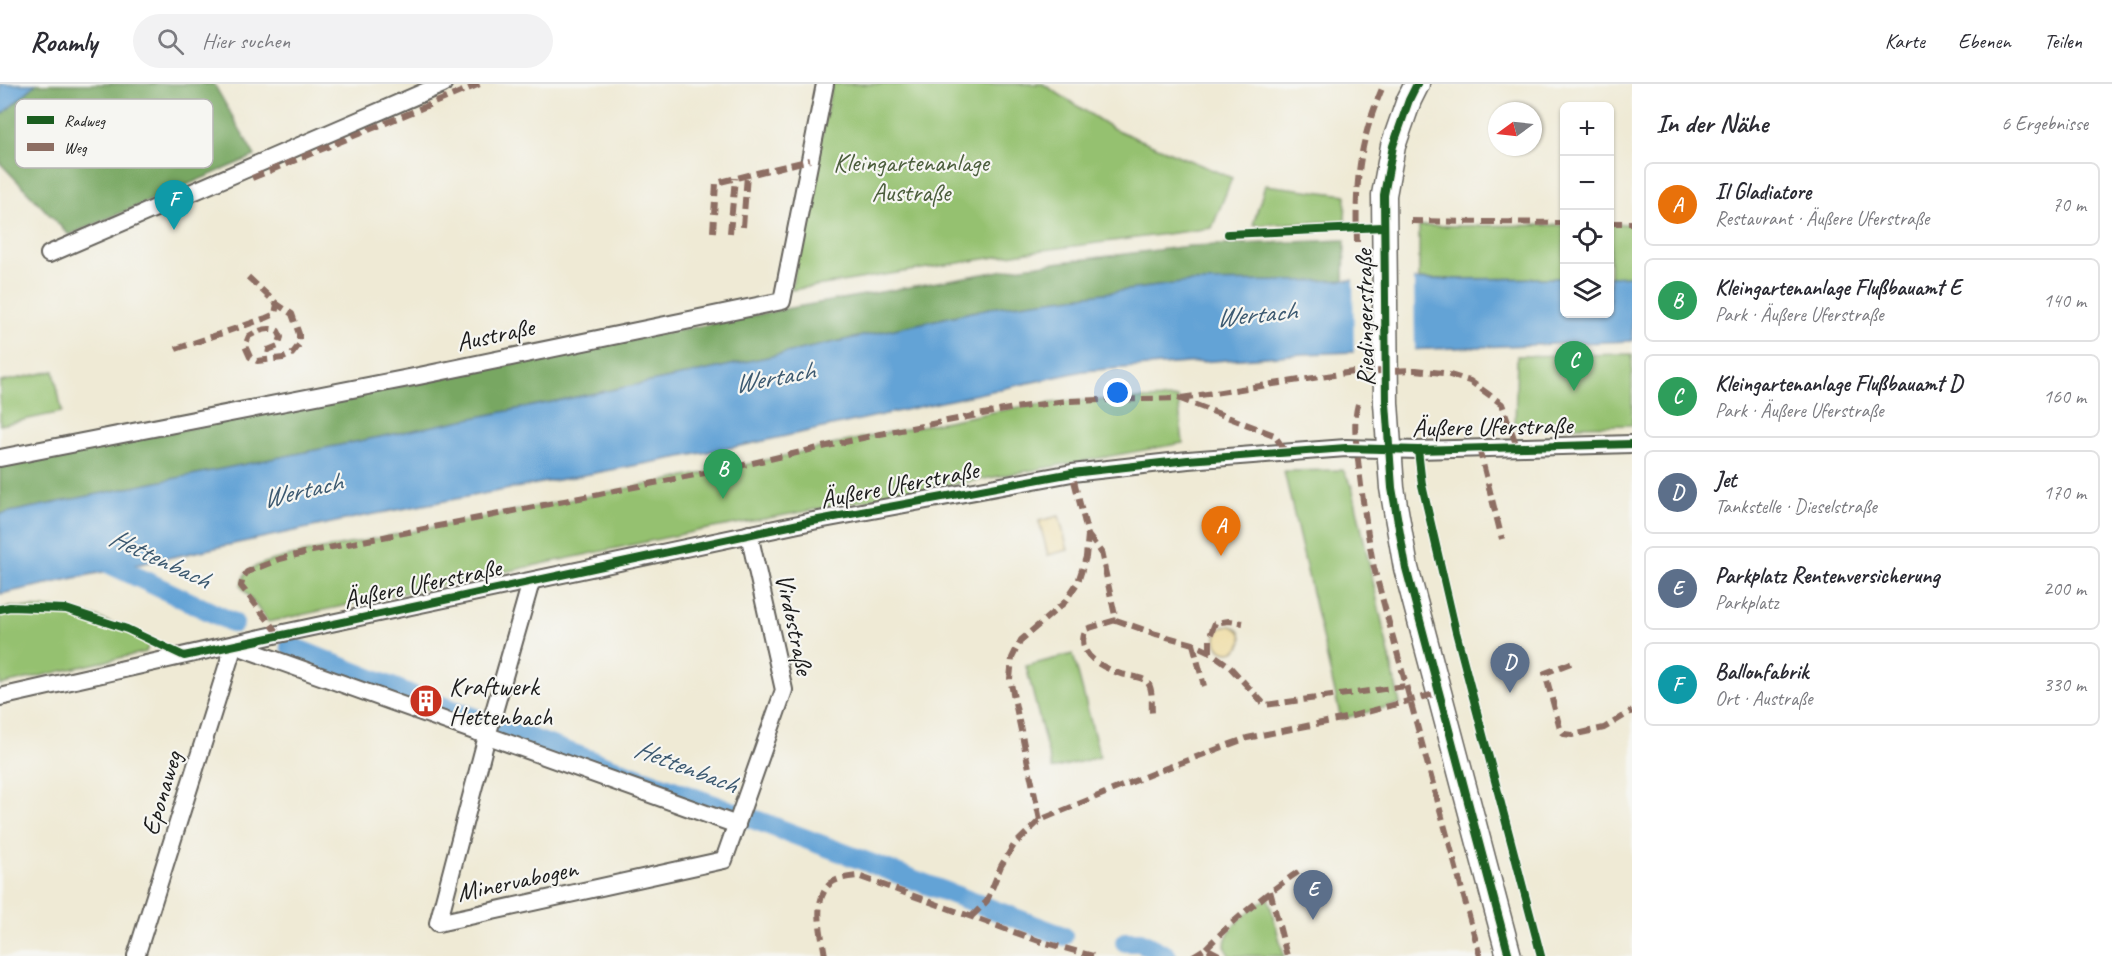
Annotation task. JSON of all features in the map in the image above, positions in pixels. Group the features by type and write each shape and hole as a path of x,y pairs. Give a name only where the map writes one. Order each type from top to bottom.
{"main road":[{"name":"Riedingerstraße","path":"1417,84 1393,146 1384,195 1386,403 1393,494 1406,568 1509,956"}],"street":[{"path":"49,254 443,84"},
{"name":"Austraße","path":"0,458 419,376 782,301 825,84"},
{"name":"Äußere Uferstraße","path":"0,696 749,534 1072,473 1188,460 1346,448 1418,450 1632,444"},
{"name":"Virdostraße","path":"737,825 784,690 749,534"},
{"path":"487,736 531,582"},
{"path":"234,645 737,825"},
{"name":"Eponaweg","path":"136,956 234,645"},
{"name":"Minervabogen","path":"487,736 438,923 724,860 737,825"}],"green space":[{"path":"36,84 214,84 255,156 69,235 0,163 0,116 15,103 15,168 213,168 213,99 19,99"},
{"name":"Kleingartenanlage Austraße","path":"832,84 1043,84 1112,128 1232,178 1212,228 1021,253 791,290"},
{"path":"1265,185 1346,195 1345,221 1253,225"},
{"path":"1614,224 1632,224 1632,276 1614,277"},
{"path":"1560,225 1560,278 1419,279 1419,226"},
{"path":"1345,240 1344,281 1189,282 990,308 690,374 0,514 0,466 785,309 1022,267 1189,246"},
{"path":"1632,354 1632,425 1515,427 1517,356"},
{"path":"54,371 62,412 0,425 0,382"},
{"path":"1178,398 1183,443 697,531 268,622 241,586 247,572 253,568 285,557 735,467 880,434 1014,408 1066,401"},
{"path":"1343,470 1352,486 1400,704 1341,719 1284,471"},
{"path":"10,607 66,609 96,617 151,639 146,652 0,685 0,609"},
{"path":"1073,654 1100,757 1052,769 1026,666"},
{"path":"1268,897 1284,956 1230,956 1226,948 1226,940 1230,931 1244,915"}],"sand":[{"path":"1059,516 1068,550 1048,555 1039,521"},
{"path":"1229,626 1238,630 1242,639 1238,648 1229,652 1220,648 1216,639 1220,630"}],"water":[{"path":"0,84 36,84 19,99 15,99 15,103 0,116"},
{"name":"Wertach","path":"1632,276 1632,341 1304,354 1083,371 745,445 359,517 0,594 0,514 690,374 990,308 1189,282 1560,278 1560,318 1614,318 1614,277"}],"pier":[{"path":"1414,276 1415,354 1354,356 1353,278"}],"waterway":[{"name":"Hettenbach","path":"95,557 234,623"},
{"name":"Hettenbach","path":"290,646 417,697 761,822 1063,936"},
{"name":"Hettenbach","path":"1125,942 1140,942 1167,956"}],"marked path":[{"path":"252,178 480,84"},
{"path":"1357,242 1360,162 1369,124 1384,84"},
{"path":"713,232 716,183 810,160"},
{"path":"743,227 747,175"},
{"path":"730,233 735,178"},
{"path":"1411,221 1560,223"},
{"path":"1614,223 1632,223"},
{"path":"248,277 277,304 292,314 299,334 299,345 292,354 283,358 257,361 250,357 245,346 249,336 256,332 267,329 278,331 281,337 278,346 268,350 262,347"},
{"path":"176,349 275,314 277,304"},
{"path":"1181,398 1353,372 1416,370 1443,373 1470,381 1502,404 1517,447"},
{"path":"279,634 241,586 247,572 280,559 1014,408 1066,401 1178,398 1274,435 1286,452"},
{"path":"1358,404 1355,425 1356,446 1374,568 1480,956"},
{"path":"1479,448 1502,539"},
{"path":"1040,820 1010,679 1012,658 1021,640 1064,603 1078,582 1086,557 1088,535 1072,473"},
{"path":"1088,535 1101,552 1116,620 1193,644 1210,652 1228,665 1265,705 1406,686"},
{"path":"1116,620 1086,629 1083,637 1086,651 1096,662 1110,670 1146,681 1151,691 1152,713"},
{"path":"1210,652 1210,636 1215,623 1229,621 1243,623"},
{"path":"1193,644 1204,686"},
{"path":"1571,663 1545,673 1560,728 1564,734 1572,735 1604,728 1632,711"},
{"path":"971,917 987,901 1001,866 1014,845 1040,820 1156,772 1247,738 1341,719 1438,693"},
{"path":"1206,948 1250,908 1298,872"},
{"path":"825,956 819,918 821,898 831,883 858,876 1039,941 1093,956"},
{"path":"1270,891 1287,956"},
{"path":"1193,956 1206,948 1221,956"}],"cycle path":[{"path":"1417,84 1393,146 1384,195 1386,403 1392,488 1406,568 1509,956"},
{"path":"1228,234 1383,227"},
{"path":"0,609 10,607 66,609 127,629 184,656 813,521 1072,473 1188,460 1346,448 1418,450 1632,444"},
{"path":"1418,450 1422,485 1456,632 1541,956"}],"place":[{"name":"Ballonfabrik","path":"174,230"},
{"name":"Kleingartenanlage Flußbauamt D","path":"1574,391"},
{"name":"Kleingartenanlage Flußbauamt E","path":"723,499"},
{"name":"Il Gladiatore","path":"1221,556"},
{"name":"Jet","path":"1510,693"},
{"name":"Kraftwerk Hettenbach","path":"426,701"},
{"name":"Parkplatz Rentenversicherung","path":"1313,920"}]}
